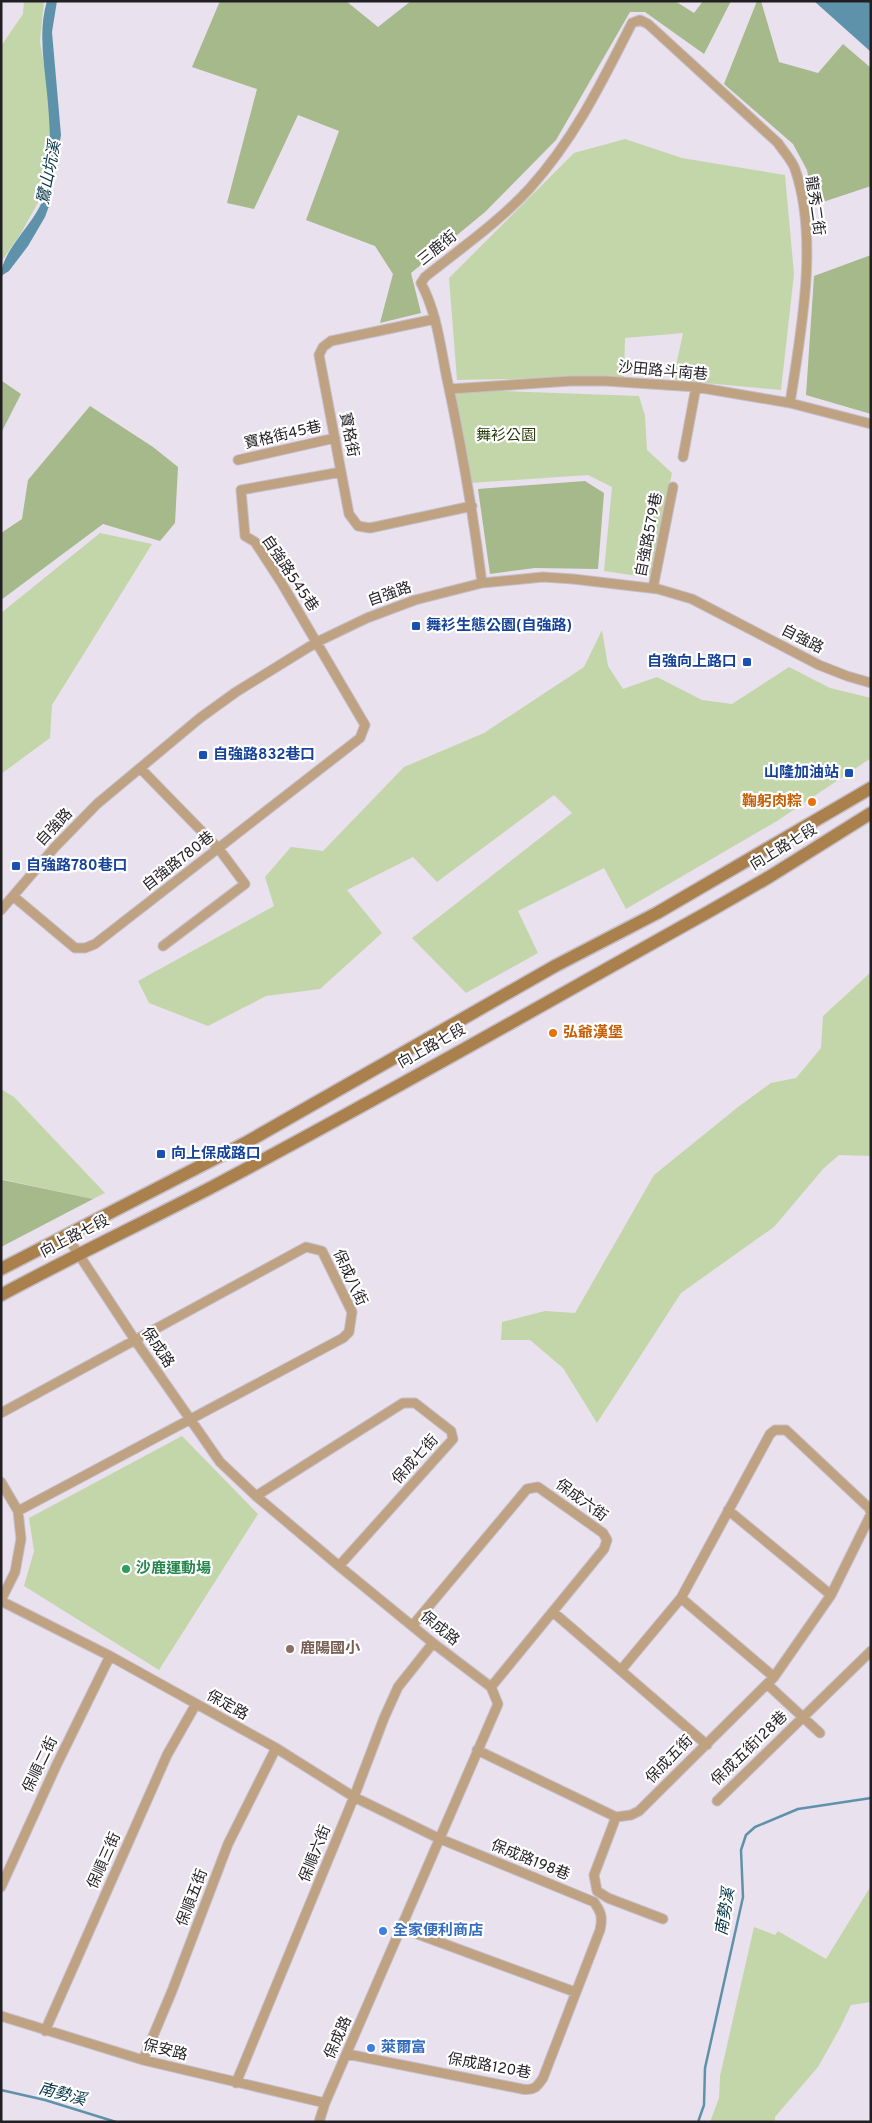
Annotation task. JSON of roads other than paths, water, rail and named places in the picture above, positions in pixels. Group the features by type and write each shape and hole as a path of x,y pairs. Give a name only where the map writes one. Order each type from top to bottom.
{"main road":[{"name":"向上路七段","path":"1,1269 247,1142 555,966 657,913 871,788"},
{"name":"向上路七段","path":"1,1295 79,1252 213,1186 543,1004 769,877 871,813"}],"street":[{"name":"三鹿街","path":"482,583 472,506 450,390 435,319 421,283 424,277 490,225 529,189 567,142 585,114 632,23 640,20"},
{"name":"龍秀二街","path":"640,20 648,24 778,143 794,167 803,207 806,292 790,403"},
{"name":"寶格街","path":"435,319 331,341 323,347 319,355 349,514 358,526 370,528 472,506"},
{"name":"沙田路斗南巷","path":"450,390 570,381 606,381 696,387 790,403 871,424"},
{"path":"683,457 696,387"},
{"name":"寶格街45巷","path":"238,460 335,438"},
{"name":"自強路545巷","path":"317,642 255,542 245,536 241,490 342,472"},
{"name":"自強路579巷","path":"653,588 673,487"},
{"name":"自強路","path":"1,910 55,847 97,804 200,718 236,692 317,642 367,618 415,600 482,583 544,577 653,588 692,598 819,665 871,683"},
{"name":"自強路780巷","path":"13,896 75,948 85,948 94,944 360,738 365,725 317,642"},
{"path":"140,768 219,849 245,884 163,946"},
{"name":"保成路","path":"66,1235 79,1252 135,1340 220,1462 256,1496 339,1566 490,1687 498,1704 438,1838 325,2103 319,2122"},
{"name":"保成八街","path":"1,1414 306,1247 322,1251 352,1312 349,1332 343,1338 18,1511"},
{"name":"保成七街","path":"256,1496 403,1403 415,1403 451,1431 453,1438 339,1566"},
{"path":"621,1670 681,1598 770,1434 780,1429 786,1430 869,1508 871,1514 831,1595 774,1677 706,1745"},
{"path":"1,1482 18,1511 21,1540 15,1572 1,1601"},
{"name":"保成六街","path":"413,1625 527,1490 538,1488 602,1533 607,1540 604,1549 490,1687"},
{"path":"728,1510 831,1595"},
{"path":"681,1598 774,1677"},
{"name":"保定路","path":"1,1601 110,1656 276,1748 354,1797 438,1838"},
{"name":"保成五街","path":"553,1612 706,1745 639,1811 631,1815 616,1817"},
{"name":"保順六街","path":"236,2083 354,1797 384,1718 398,1687 433,1643"},
{"name":"保成五街128巷","path":"717,1801 871,1651"},
{"name":"保順二街","path":"1,1887 52,1774 110,1656"},
{"path":"767,1684 820,1733"},
{"name":"保順三街","path":"45,2031 167,1755 196,1704"},
{"name":"保順五街","path":"143,2060 172,1991 228,1844 276,1748"},
{"path":"477,1750 616,1817 594,1875 597,1891 608,1898 663,1919"},
{"name":"保成路198巷","path":"438,1838 594,1902 601,1912 603,1919"},
{"name":"保成路120巷","path":"347,2054 530,2090 536,2089 543,2078 603,1919"},
{"path":"401,1928 575,1992"},
{"name":"保安路","path":"1,2016 143,2060 325,2103"}],"water":[{"name":"鷺山坑溪","path":"47,1 57,1 52,32 61,135 49,206 45,217 28,246 9,271 1,276 7,256 40,206 47,183 50,158 50,131 42,35"},
{"path":"814,1 869,1 871,3 871,52"}],"waterway":[{"name":"南勢溪","path":"698,2122 704,2105 705,2068 743,1897 741,1850 746,1835 755,1827 798,1809 871,1798"},
{"name":"南勢溪","path":"1,2090 45,2100 116,2122"}],"place":[{"name":"舞衫生態公園(自強路)","path":"416,626"},
{"name":"自強向上路口","path":"747,662"},
{"name":"自強路832巷口","path":"203,755"},
{"name":"山隆加油站","path":"849,773"},
{"name":"鞠躬肉粽","path":"812,802"},
{"name":"自強路780巷口","path":"16,866"},
{"name":"弘爺漢堡","path":"553,1033"},
{"name":"向上保成路口","path":"161,1154"},
{"name":"沙鹿運動場","path":"126,1569"},
{"name":"鹿陽國小","path":"290,1649"},
{"name":"全家便利商店","path":"383,1931"},
{"name":"萊爾富","path":"371,2048"}],"park label":[{"name":"舞衫公園","path":"506,436"}]}
